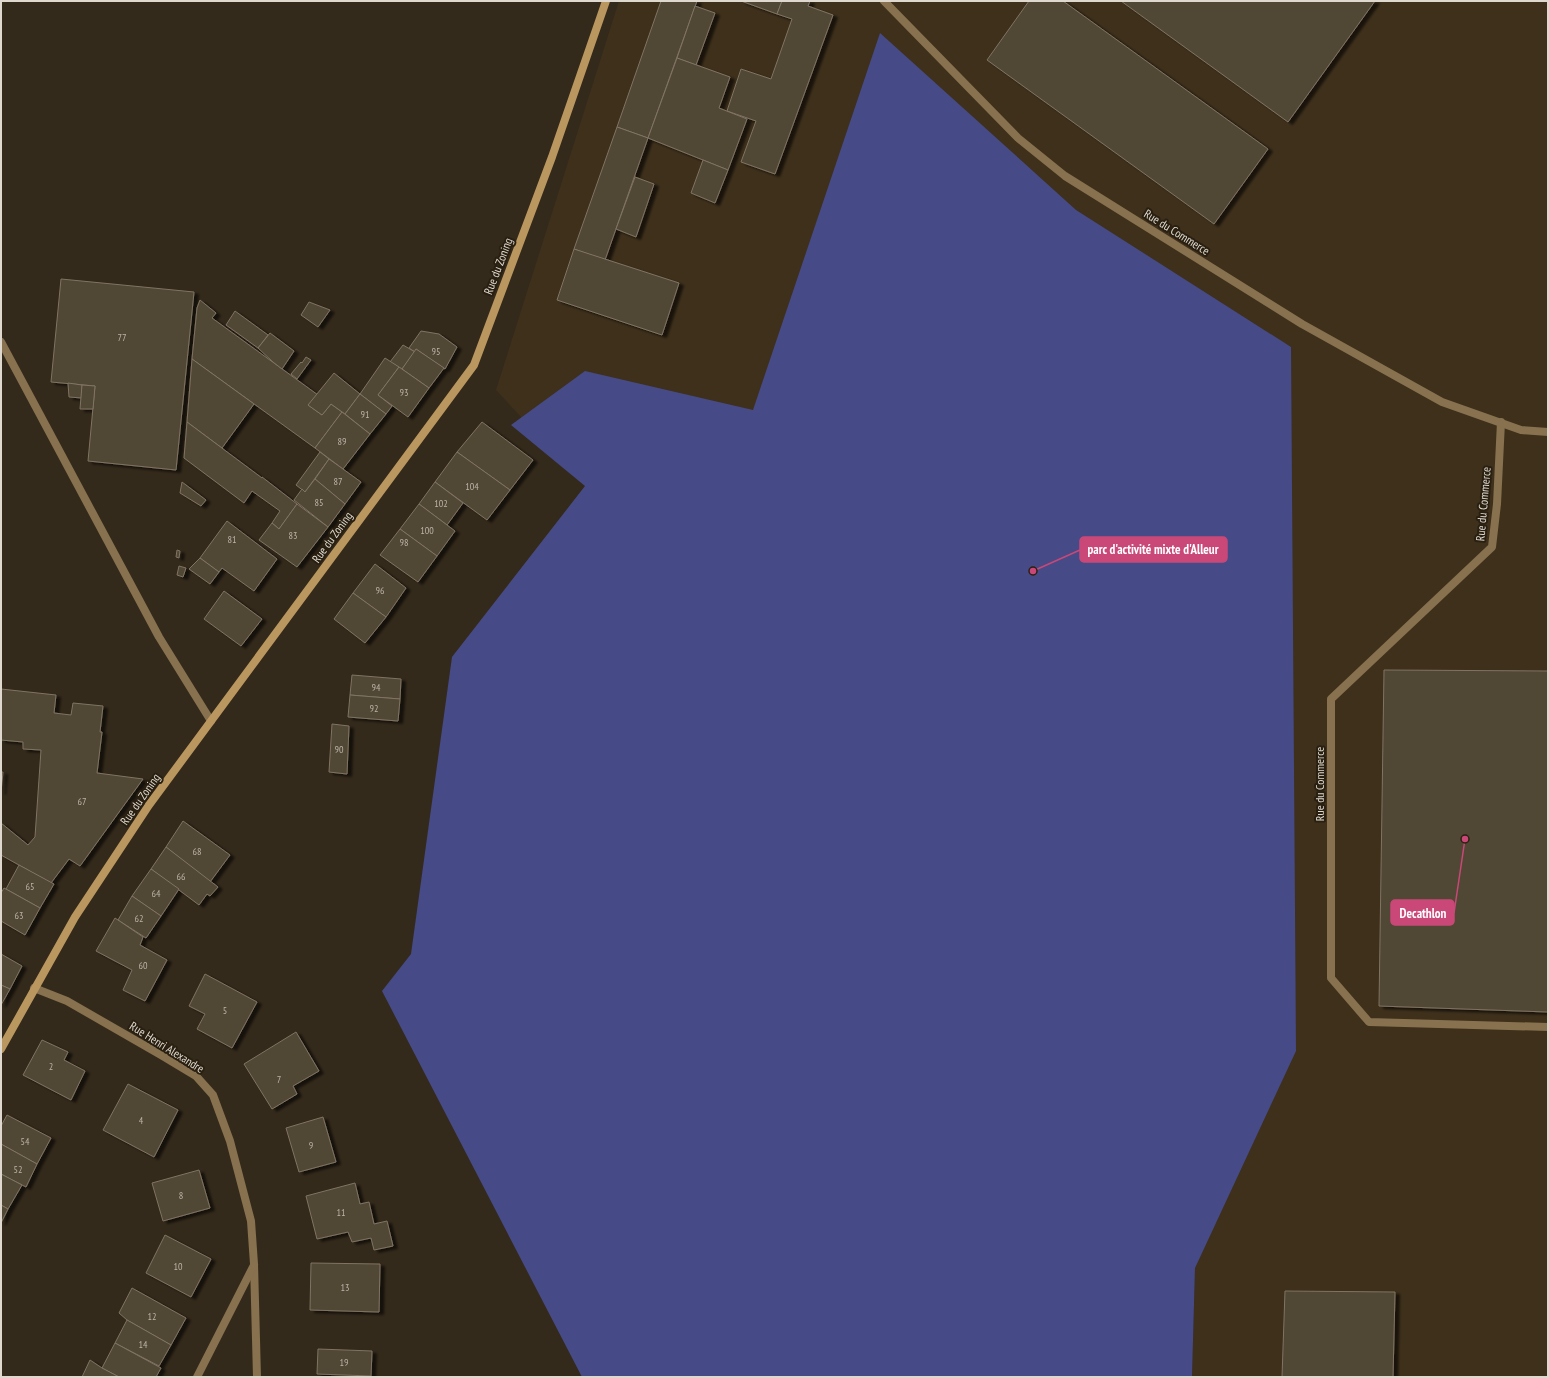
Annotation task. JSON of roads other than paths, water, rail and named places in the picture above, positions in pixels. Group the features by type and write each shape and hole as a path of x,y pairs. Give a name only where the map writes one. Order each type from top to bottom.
{"street":[{"name":"Rue du Zoning","path":"1,1049 34,988 76,917 149,805 474,365 552,157 606,1"},
{"name":"Rue du Commerce","path":"884,1 1018,138 1065,176 1302,324 1442,402 1521,430 1548,432"},
{"path":"1,342 159,637 211,722"},
{"name":"Rue du Commerce","path":"1500,422 1497,504 1492,547 1331,699 1331,978 1369,1022 1548,1027"},
{"name":"Rue Henri Alexandre","path":"34,988 68,1001 161,1055 196,1076 213,1095 230,1141 251,1221 254,1264 257,1377"},
{"path":"197,1377 254,1264"}],"place":[{"name":"parc d'activité mixte d'Alleur","path":"1033,571"},
{"name":"Decathlon","path":"1465,839"}]}
